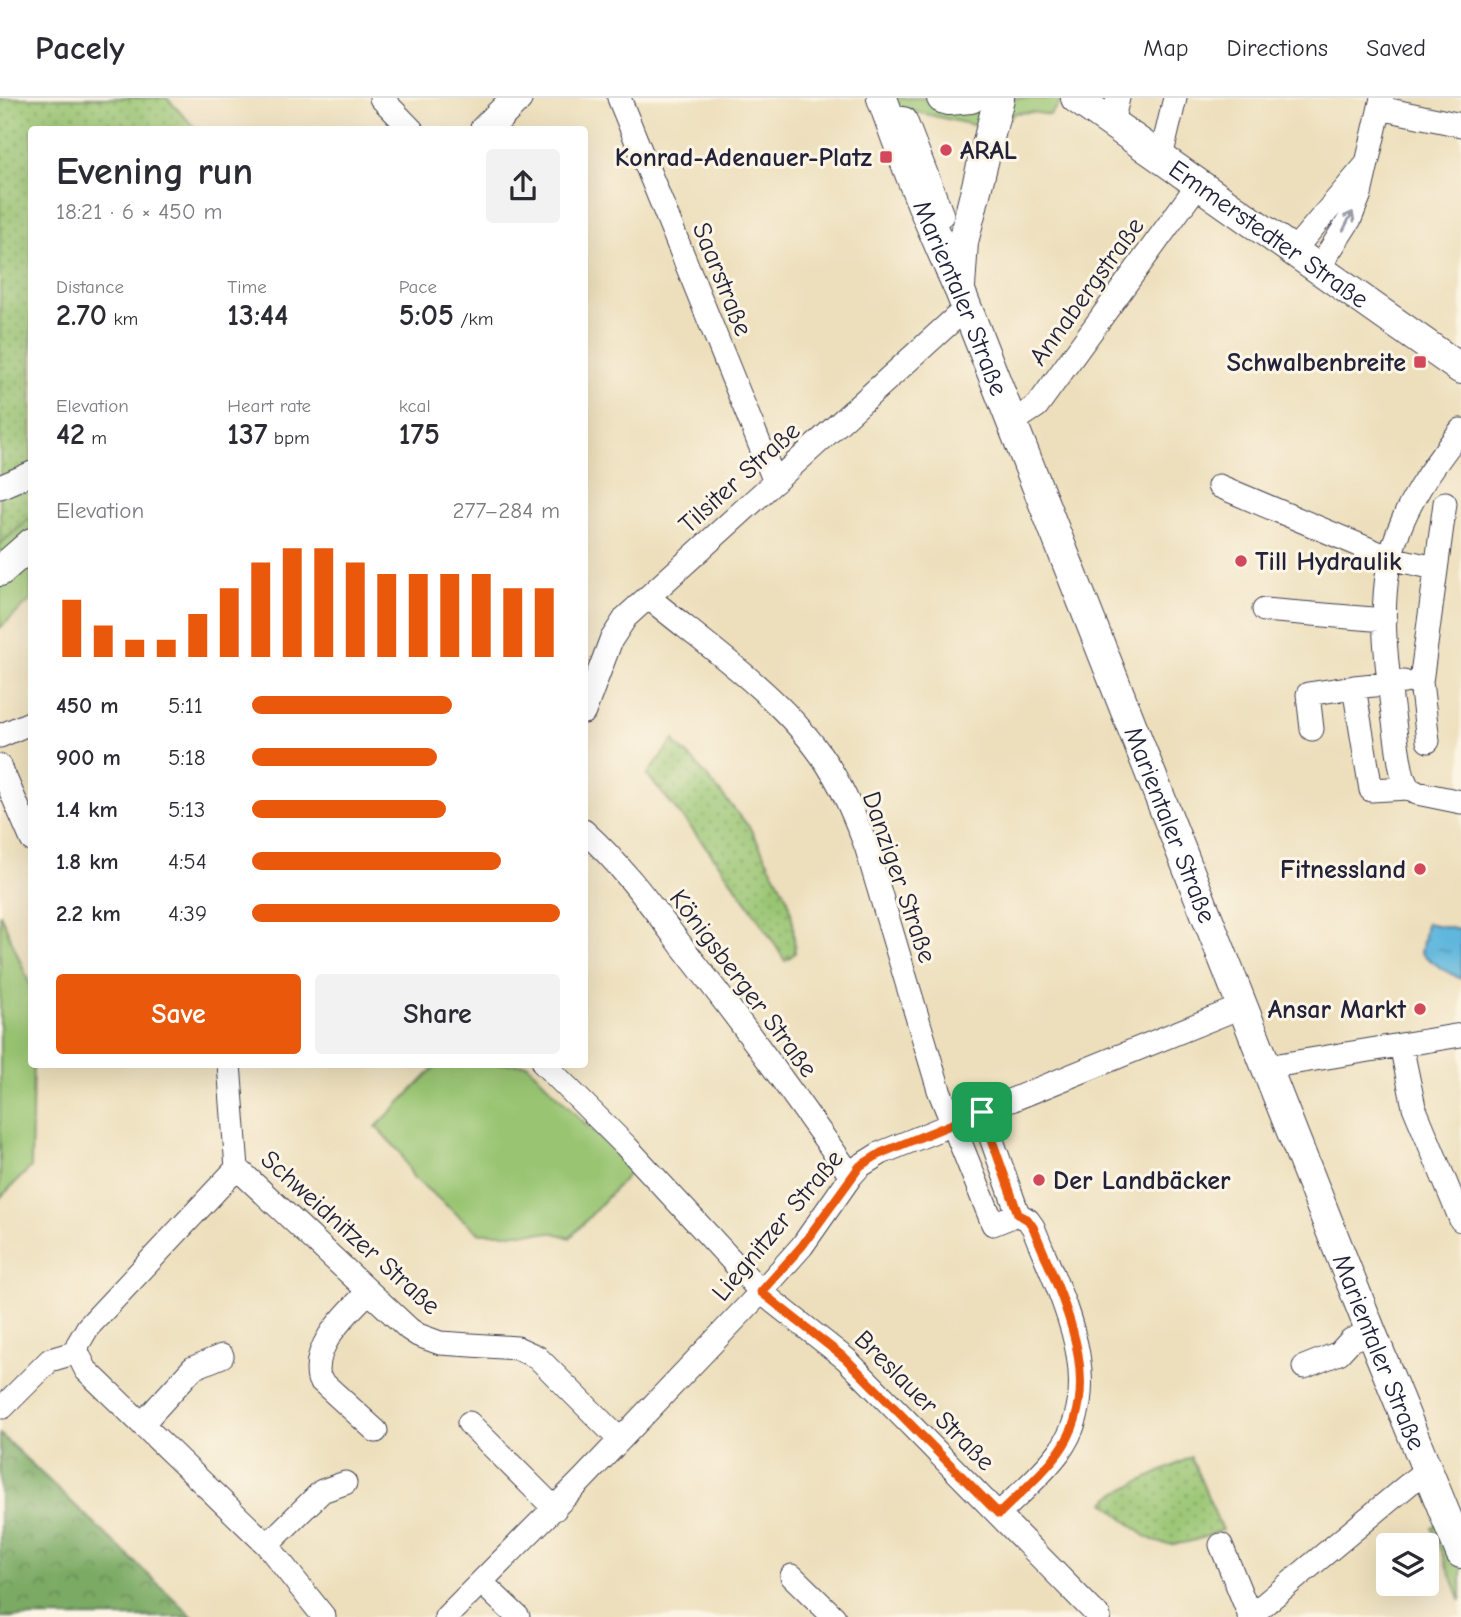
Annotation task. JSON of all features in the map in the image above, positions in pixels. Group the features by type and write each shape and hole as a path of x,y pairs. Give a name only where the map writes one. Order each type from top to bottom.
{"main road":[{"path":"489,126 517,98"},
{"path":"942,98 971,98"},
{"path":"963,300 963,242 948,223 999,98"},
{"name":"Emmerstedter Straße","path":"1073,98 1115,110 1161,158 1461,369"},
{"name":"Marientaler Straße","path":"885,107 948,223"},
{"name":"Marientaler Straße","path":"963,300 1461,1553"},
{"path":"0,571 28,546"}],"street":[{"path":"382,98 408,126"},
{"name":"Saarstraße","path":"619,98 775,482"},
{"path":"1161,158 1175,98"},
{"path":"1318,269 1350,219 1360,194 1381,103 1461,125"},
{"path":"1293,251 1365,166"},
{"name":"Annabergstraße","path":"1011,423 1037,406 1199,183"},
{"name":"Tilsiter Straße","path":"588,701 618,626 775,482 963,300"},
{"path":"1408,788 1401,765 1389,682 1384,615 1390,558 1398,530 1411,504 1429,474 1458,440"},
{"path":"0,487 28,475"},
{"path":"1219,486 1390,558 1435,568"},
{"path":"1428,741 1422,682 1445,503"},
{"name":"Danziger Straße","path":"648,597 776,704 806,736 832,772 856,819 866,846 917,1021 953,1124 993,1224 1018,1214"},
{"path":"1320,603 1384,615"},
{"path":"1264,610 1384,615"},
{"path":"1312,729 1308,694 1389,682 1422,682"},
{"path":"1354,687 1371,790 1408,788 1426,795 1461,802"},
{"path":"0,736 28,724"},
{"path":"0,766 28,831"},
{"name":"Königsberger Straße","path":"588,835 618,864 702,972 799,1101 851,1176"},
{"name":"Liegnitzer Straße","path":"446,1617 555,1509 761,1292 802,1246 860,1166 881,1153 1243,1006"},
{"path":"1266,1067 1461,1035"},
{"path":"1401,1045 1414,1107 1461,1220"},
{"name":"Schweidnitzer Straße","path":"229,1068 237,1167 368,1293 409,1329 428,1339 440,1343 517,1348 537,1357 620,1440"},
{"name":"Breslauer Straße","path":"548,1068 644,1164 761,1292 846,1359 1099,1617"},
{"path":"982,1112 1018,1214 1033,1227 1073,1330 1079,1363 1080,1398 1073,1426 1060,1450 1041,1473 999,1514"},
{"path":"237,1167 89,1327 78,1344 77,1352 92,1377 143,1423 267,1545 324,1617"},
{"path":"368,1293 336,1325 324,1347 317,1370 319,1379 376,1431"},
{"path":"1304,1367 1339,1353 1352,1340 1371,1332"},
{"path":"3,1407 50,1360 77,1352"},
{"path":"143,1423 193,1368 222,1356"},
{"path":"469,1423 555,1509"},
{"path":"1222,1545 1249,1617 1427,1469"},
{"path":"267,1545 322,1491 345,1483"},
{"path":"792,1576 834,1617"},
{"path":"481,1582 518,1617"}],"green space":[{"path":"0,98 167,98 193,126 28,126 28,520 0,544"},
{"path":"874,98 1064,98 1050,115 1015,113 1009,118 982,127 876,103"},
{"path":"28,520 28,603 0,628 0,544"},
{"path":"674,739 750,828 788,899 795,953 785,961 720,865 647,775"},
{"path":"0,913 28,980 28,1068 33,1068 31,1167 0,1198"},
{"path":"434,1068 531,1068 588,1127 634,1168 570,1238 555,1233 479,1233 413,1177 400,1152 376,1127"},
{"path":"0,1434 193,1617 0,1617"},
{"path":"1191,1457 1222,1530 1183,1543 1158,1542 1135,1528 1105,1502 1114,1494"},
{"path":"1461,1515 1461,1601 1439,1545 1439,1533 1434,1533 1432,1527"}],"water":[{"path":"1426,923 1461,930 1461,979 1421,953"}],"place":[{"name":"ARAL","path":"946,150"},
{"name":"Konrad-Adenauer-Platz","path":"886,157"},
{"name":"Schwalbenbreite","path":"1420,362"},
{"name":"Till Hydraulik","path":"1241,561"},
{"name":"Fitnessland","path":"1420,869"},
{"name":"Ansar Markt","path":"1420,1009"},
{"name":"Der Landbäcker","path":"1039,1180"}],"route":[{"path":"982,1112 1018,1214 1033,1227 1066,1310 1076,1344 1080,1381 1078,1413 1060,1450 1041,1473 999,1514 846,1359 761,1292 802,1246 860,1166 881,1153 982,1112"}]}
